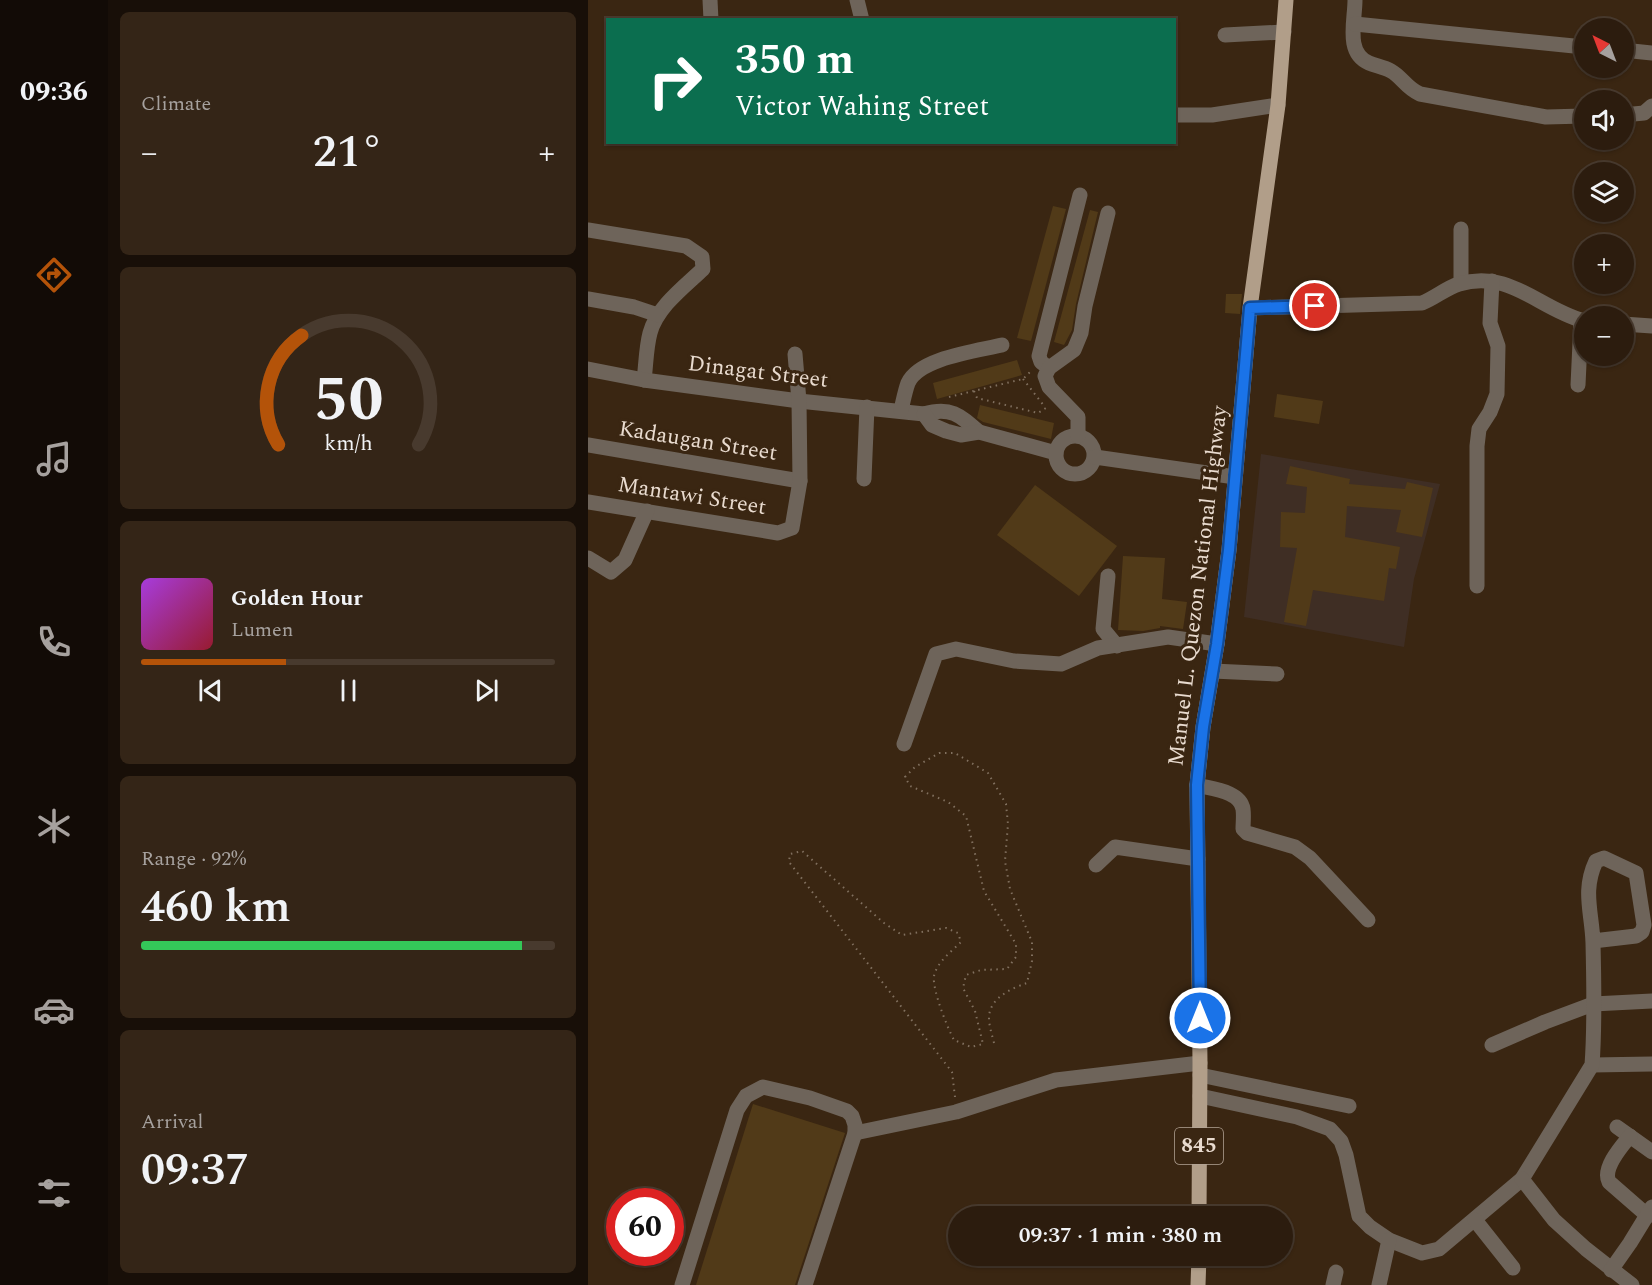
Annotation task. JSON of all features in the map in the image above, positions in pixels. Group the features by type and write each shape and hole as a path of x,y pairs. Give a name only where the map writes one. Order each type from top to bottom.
{"main road":[{"name":"Manuel L. Quezon National Highway","path":"1199,1206 1197,785 1203,727 1217,644 1250,308 1278,105 1286,0"},
{"path":"1198,1285 1199,1266"}],"street":[{"path":"710,0 711,18"},
{"path":"857,0 862,18"},
{"path":"1356,0 1353,42 1360,57 1368,63 1393,72 1410,90 1420,94 1546,117 1574,116"},
{"path":"1355,24 1574,45"},
{"path":"1225,35 1284,32"},
{"path":"1634,51 1652,53"},
{"path":"1176,115 1212,115 1278,105"},
{"path":"1634,114 1644,113 1652,106"},
{"path":"1078,436 1078,417 1049,387 1045,376 1045,365 1039,356 1080,195"},
{"path":"1045,365 1074,350 1081,333 1085,306 1108,213"},
{"path":"1461,229 1461,283"},
{"path":"588,230 686,246 702,257 703,269 658,315 650,333 644,380"},
{"path":"1250,308 1422,303 1436,298 1452,286 1461,283 1492,281 1508,284 1574,317"},
{"path":"1477,586 1477,446 1479,429 1490,412 1497,394 1498,346 1490,323 1492,281"},
{"path":"588,299 634,307 658,315"},
{"path":"1634,325 1652,326"},
{"path":"901,410 909,382 917,372 930,364 1002,345"},
{"name":"Mantawi Street","path":"588,501 778,533 792,528 800,480 799,401 795,354"},
{"path":"1578,385 1579,366"},
{"name":"Dinagat Street","path":"588,369 644,380 799,401 924,414 932,425 940,430 961,435 979,432 1056,453"},
{"path":"864,479 867,407"},
{"path":"1078,436 1089,442 1095,457 1087,471 1074,474 1062,469 1058,464 1056,453 1065,439 1078,436"},
{"name":"Kadaugan Street","path":"588,445 800,480"},
{"path":"1095,457 1235,477"},
{"path":"588,558 611,572 625,561 647,511"},
{"path":"1108,576 1103,628 1117,646"},
{"path":"904,744 936,654 956,649 1014,661 1061,664 1098,648 1168,637 1217,644"},
{"path":"1213,671 1277,674"},
{"path":"1197,785 1232,795 1240,801 1243,809 1243,829 1247,833 1295,847 1310,858 1368,920"},
{"path":"1096,865 1115,847 1198,859"},
{"path":"1200,1096 1297,1117 1330,1129 1341,1141 1346,1155 1359,1216 1389,1240 1422,1253 1439,1249 1522,1179 1592,1065 1593,941 1587,888 1596,861 1604,858 1636,873 1644,925 1642,932 1636,936 1593,941"},
{"path":"1492,1046 1545,1022 1593,1004 1652,1001"},
{"path":"1592,1065 1652,1064"},
{"path":"855,1133 956,1112 1056,1080 1200,1069 1350,1106"},
{"path":"682,1285 737,1110 746,1096 763,1087 810,1098 847,1111 852,1116 855,1125 855,1133 805,1285"},
{"path":"1617,1127 1652,1152"},
{"path":"1611,1270 1650,1211 1609,1182 1606,1177 1606,1172 1621,1146 1630,1137"},
{"path":"1522,1179 1554,1221 1632,1285"},
{"path":"1475,1220 1513,1268"},
{"path":"1379,1285 1389,1240"}],"path":[{"path":"947,398 1023,379 1045,365"},
{"path":"974,391 977,398 1038,414 1046,408"},
{"path":"956,1112 952,1072 789,862 790,854 802,851 884,923 902,935 946,928 958,933 961,942 942,961 934,976 943,1019 954,1040 971,1047 983,1044 975,1011 963,988 966,975 981,970 1007,969 1016,957 1016,944 984,891 966,816 948,802 910,786 905,777 915,767 939,753 955,753 988,772 1006,804 1008,824 1005,861 1010,889 1032,942 1032,961 1027,983 1003,993 993,1006 989,1016 995,1047"}],"shaded area":[{"path":"1261,454 1440,484 1414,579 1404,647 1244,617"}],"building":[{"path":"1053,206 1066,209 1031,341 1017,338"},
{"path":"1090,210 1098,212 1072,330 1064,345 1054,342"},
{"path":"1226,294 1242,294 1240,314 1225,313"},
{"path":"1017,360 1022,375 937,399 933,383"},
{"path":"1277,394 1323,401 1319,424 1274,417"},
{"path":"980,405 1054,423 1051,439 983,422 977,418"},
{"path":"1290,466 1350,479 1349,484 1405,489 1407,482 1433,488 1422,537 1396,532 1401,510 1347,506 1345,537 1400,547 1396,569 1389,568 1384,601 1313,590 1306,626 1284,622 1297,548 1280,547 1281,512 1305,513 1307,487 1286,484"},
{"path":"1035,485 1117,546 1079,596 997,535"},
{"path":"1123,556 1165,558 1162,599 1187,602 1183,629 1160,626 1160,628 1143,631 1118,630"},
{"path":"753,1104 845,1133 795,1285 696,1285"}],"route":[{"path":"1200,1018 1197,785 1203,727 1229,550 1250,308 1315,306"}]}
